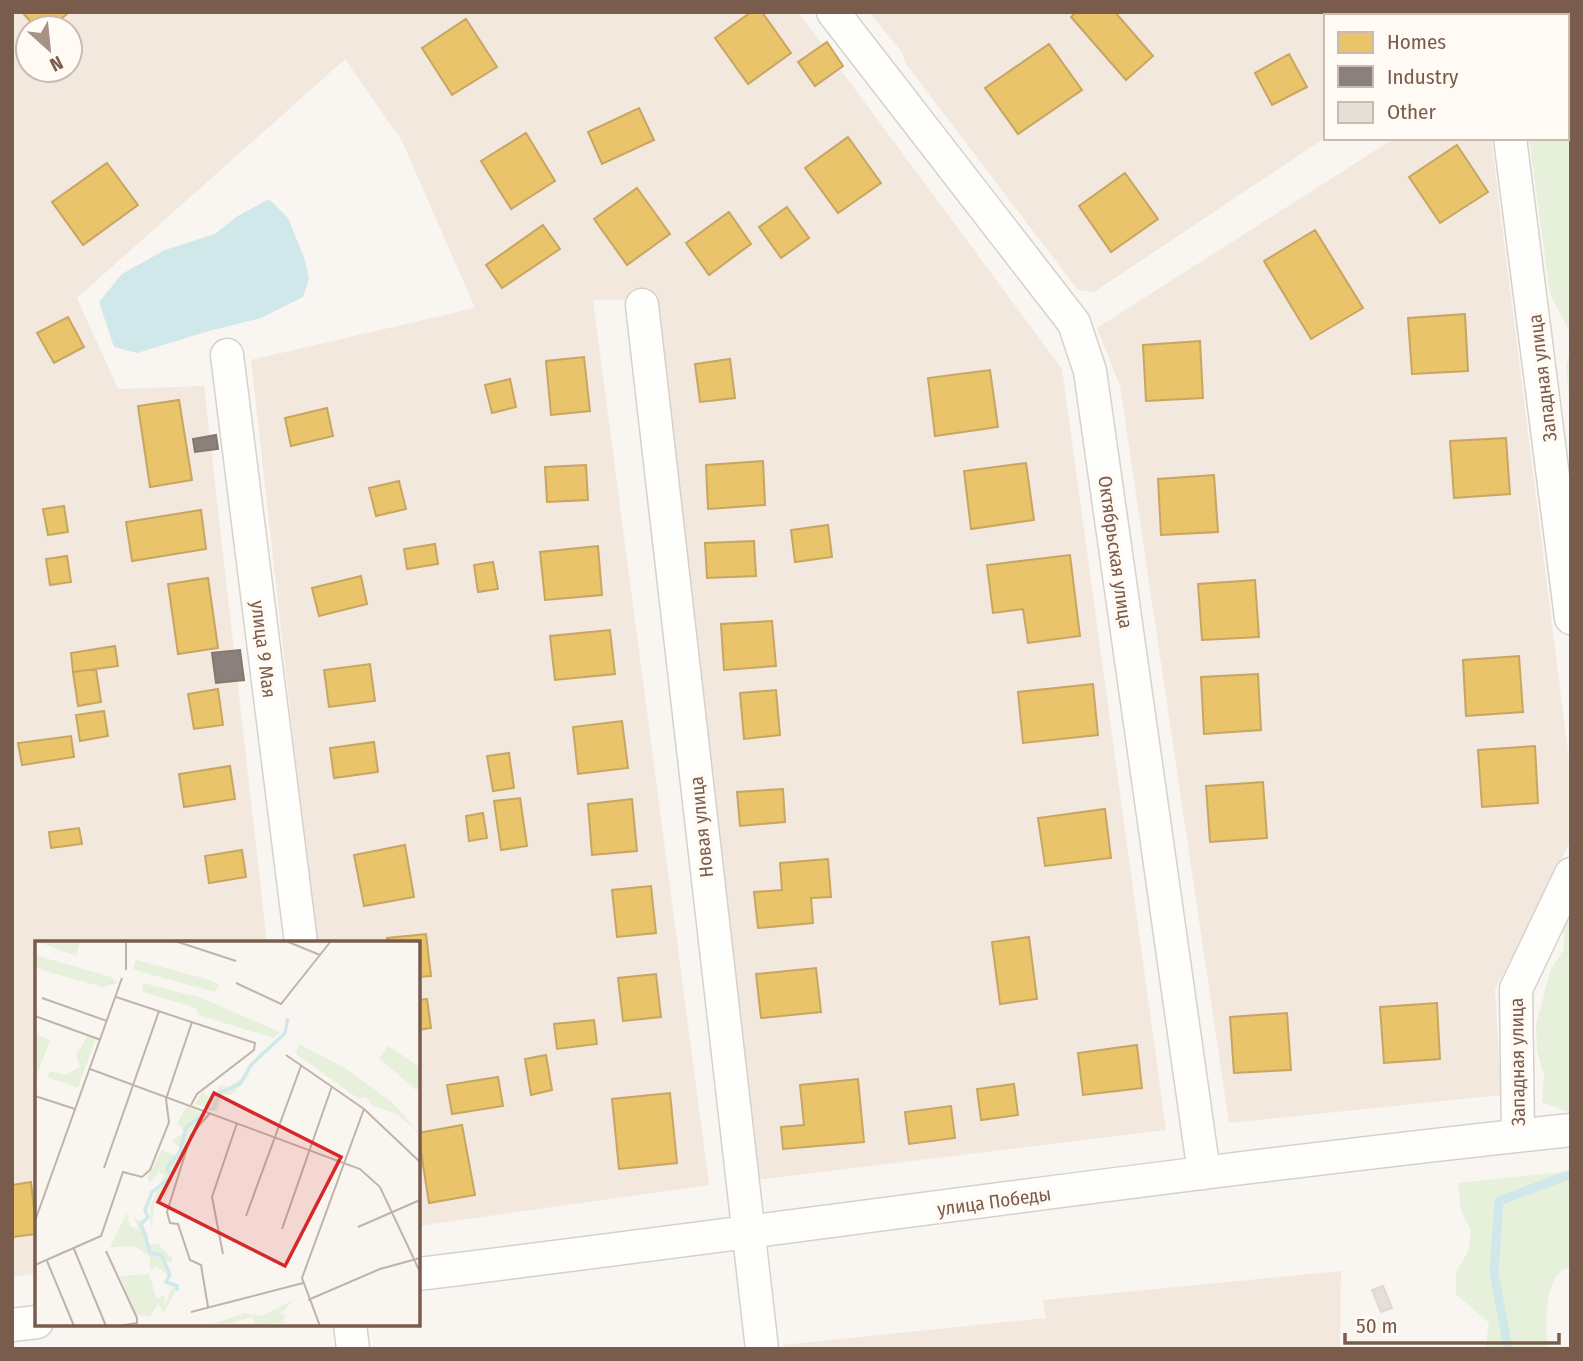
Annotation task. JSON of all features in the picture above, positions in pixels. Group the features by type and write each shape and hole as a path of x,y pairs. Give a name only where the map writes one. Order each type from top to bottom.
{"street":[{"name":"Октябрьская улица","path":"833,12 1074,323 1090,371 1204,1173"},
{"name":"Западная улица","path":"1510,140 1571,618"},
{"name":"Новая улица","path":"642,305 762,1349"},
{"name":"улица 9 Мая","path":"227,355 301,941"},
{"name":"Западная улица","path":"1518,1136 1516,989 1571,874"},
{"name":"улица Победы","path":"420,1274 748,1234 1204,1173 1571,1130"},
{"path":"12,1325 35,1322"},
{"path":"350,1326 354,1349"}],"shaded area":[{"path":"12,12 798,12 1062,369 1166,1130 756,1180 653,300 593,300 709,1185 420,1226 420,941 316,941 251,360 475,308 402,141 345,59 77,298 118,389 204,386 267,941 35,941 35,1273 12,1277"},
{"path":"869,12 1451,14 1324,14 1324,138 1094,292 1078,290 906,64 901,51"},
{"path":"1392,140 1491,140 1571,776 1571,840 1495,990 1501,1095 1229,1123 1120,386 1097,328"},
{"path":"1341,1271 1340,1349 784,1349 783,1345 1046,1318 1043,1300"}],"green space":[{"path":"1571,44 1571,334 1550,294 1529,140 1569,140"},
{"path":"1571,349 1571,422 1566,365"},
{"path":"1571,904 1571,1110 1566,1111 1542,1102 1544,1075 1537,1051 1536,1024 1551,969 1564,949 1563,926"},
{"path":"1571,1171 1571,1267 1560,1272 1551,1287 1546,1320 1549,1349 1485,1349 1489,1323 1456,1294 1456,1272 1468,1252 1471,1230 1461,1210 1458,1183"}],"water":[{"path":"269,199 288,218 305,260 309,279 303,297 261,318 137,353 114,347 99,302 122,274 165,250 215,234 236,217"}],"building: Homes":[{"path":"22,12 69,12 67,14"},
{"path":"751,12 762,12 791,53 748,84 715,38"},
{"path":"1076,12 1115,12 1153,56 1126,80 1071,17"},
{"path":"1345,12 1406,14 1346,14"},
{"path":"1450,12 1451,14 1418,14"},
{"path":"466,19 497,67 452,95 422,48"},
{"path":"827,42 843,66 815,86 798,62"},
{"path":"1049,44 1082,90 1018,134 985,88"},
{"path":"1289,54 1307,87 1272,105 1255,73"},
{"path":"639,108 654,140 602,164 588,132"},
{"path":"526,133 555,181 511,209 481,161"},
{"path":"848,137 881,183 838,213 805,168"},
{"path":"1457,145 1488,192 1440,223 1409,177"},
{"path":"107,163 138,205 83,245 52,202"},
{"path":"1125,173 1158,219 1111,252 1079,206"},
{"path":"637,188 670,234 627,265 594,219"},
{"path":"787,207 809,238 781,258 759,227"},
{"path":"729,212 751,244 709,275 686,243"},
{"path":"543,225 560,249 502,288 486,265"},
{"path":"1315,230 1363,308 1311,339 1264,261"},
{"path":"1465,314 1468,371 1412,374 1408,318"},
{"path":"68,317 84,347 54,363 37,333"},
{"path":"1200,341 1203,398 1146,401 1143,345"},
{"path":"584,357 590,411 551,415 546,361"},
{"path":"730,359 735,398 700,402 695,364"},
{"path":"990,370 998,427 935,436 928,378"},
{"path":"510,379 516,407 492,413 485,385"},
{"path":"179,400 192,480 150,487 138,406"},
{"path":"327,408 333,436 291,446 285,418"},
{"path":"1506,438 1510,494 1454,498 1450,441"},
{"path":"763,461 765,505 708,509 706,465"},
{"path":"1026,463 1034,520 971,529 964,471"},
{"path":"586,465 588,500 547,502 545,467"},
{"path":"1214,475 1218,532 1161,535 1158,479"},
{"path":"399,481 406,509 376,516 369,488"},
{"path":"64,506 68,532 48,535 43,509"},
{"path":"201,510 206,549 132,561 126,522"},
{"path":"828,525 832,557 795,562 791,530"},
{"path":"754,541 756,576 707,578 705,543"},
{"path":"435,544 438,564 407,569 404,549"},
{"path":"598,546 602,595 545,600 540,552"},
{"path":"1070,555 1080,636 1028,643 1023,609 993,613 987,565"},
{"path":"67,556 71,582 50,585 46,559"},
{"path":"493,562 498,589 478,592 474,565"},
{"path":"361,576 367,604 319,616 312,588"},
{"path":"208,578 218,648 178,654 168,584"},
{"path":"1255,580 1259,637 1202,640 1198,584"},
{"path":"772,621 776,666 724,670 721,624"},
{"path":"610,630 615,674 555,680 550,636"},
{"path":"115,646 118,666 73,672 71,653"},
{"path":"1519,656 1523,712 1466,716 1463,660"},
{"path":"370,664 375,701 329,707 324,670"},
{"path":"96,669 101,702 78,706 73,672"},
{"path":"1258,674 1261,730 1204,734 1201,677"},
{"path":"1093,684 1098,735 1023,743 1018,692"},
{"path":"218,689 223,725 194,729 188,694"},
{"path":"776,690 780,735 744,739 740,693"},
{"path":"104,711 108,736 80,741 76,715"},
{"path":"622,721 628,768 578,774 573,727"},
{"path":"71,736 74,757 22,765 18,743"},
{"path":"374,742 378,772 334,778 330,748"},
{"path":"1535,746 1538,803 1482,807 1478,750"},
{"path":"509,753 514,788 493,791 487,756"},
{"path":"230,766 235,799 184,807 179,774"},
{"path":"1263,782 1267,838 1210,842 1206,786"},
{"path":"783,789 785,822 740,826 737,792"},
{"path":"520,798 527,846 501,850 494,801"},
{"path":"632,799 637,851 592,855 588,804"},
{"path":"1105,809 1111,858 1045,866 1038,818"},
{"path":"483,813 487,838 469,841 466,816"},
{"path":"79,828 82,844 51,848 49,832"},
{"path":"405,845 414,897 364,906 354,855"},
{"path":"242,850 246,877 209,883 205,856"},
{"path":"828,859 831,897 811,898 813,923 758,928 754,892 782,890 780,863"},
{"path":"651,886 656,933 617,937 612,890"},
{"path":"426,934 431,976 420,977 420,941 388,941 387,938"},
{"path":"1029,937 1037,999 1000,1004 992,942"},
{"path":"816,968 821,1012 761,1018 756,974"},
{"path":"656,974 661,1017 623,1021 618,978"},
{"path":"427,999 431,1028 420,1030 420,1000"},
{"path":"1437,1003 1440,1059 1384,1063 1380,1007"},
{"path":"1287,1013 1291,1070 1234,1073 1230,1017"},
{"path":"594,1020 597,1044 557,1049 554,1024"},
{"path":"1137,1045 1142,1088 1083,1095 1078,1053"},
{"path":"546,1055 552,1090 531,1095 525,1059"},
{"path":"498,1077 503,1106 452,1114 447,1085"},
{"path":"858,1079 864,1142 783,1149 781,1127 804,1125 800,1085"},
{"path":"1014,1084 1018,1115 981,1120 977,1089"},
{"path":"670,1093 677,1163 619,1169 612,1099"},
{"path":"951,1106 955,1138 909,1144 905,1112"},
{"path":"462,1125 475,1195 429,1203 420,1133"},
{"path":"31,1182 35,1234 12,1237 12,1185"}],"building: Industry":[{"path":"216,435 218,449 195,452 193,439"},
{"path":"240,650 244,680 216,683 212,653"}],"building: Other":[{"path":"1383,1286 1392,1308 1381,1312 1372,1290"}],"waterway":[{"path":"1508,1349 1494,1272 1499,1201 1571,1174"}]}
